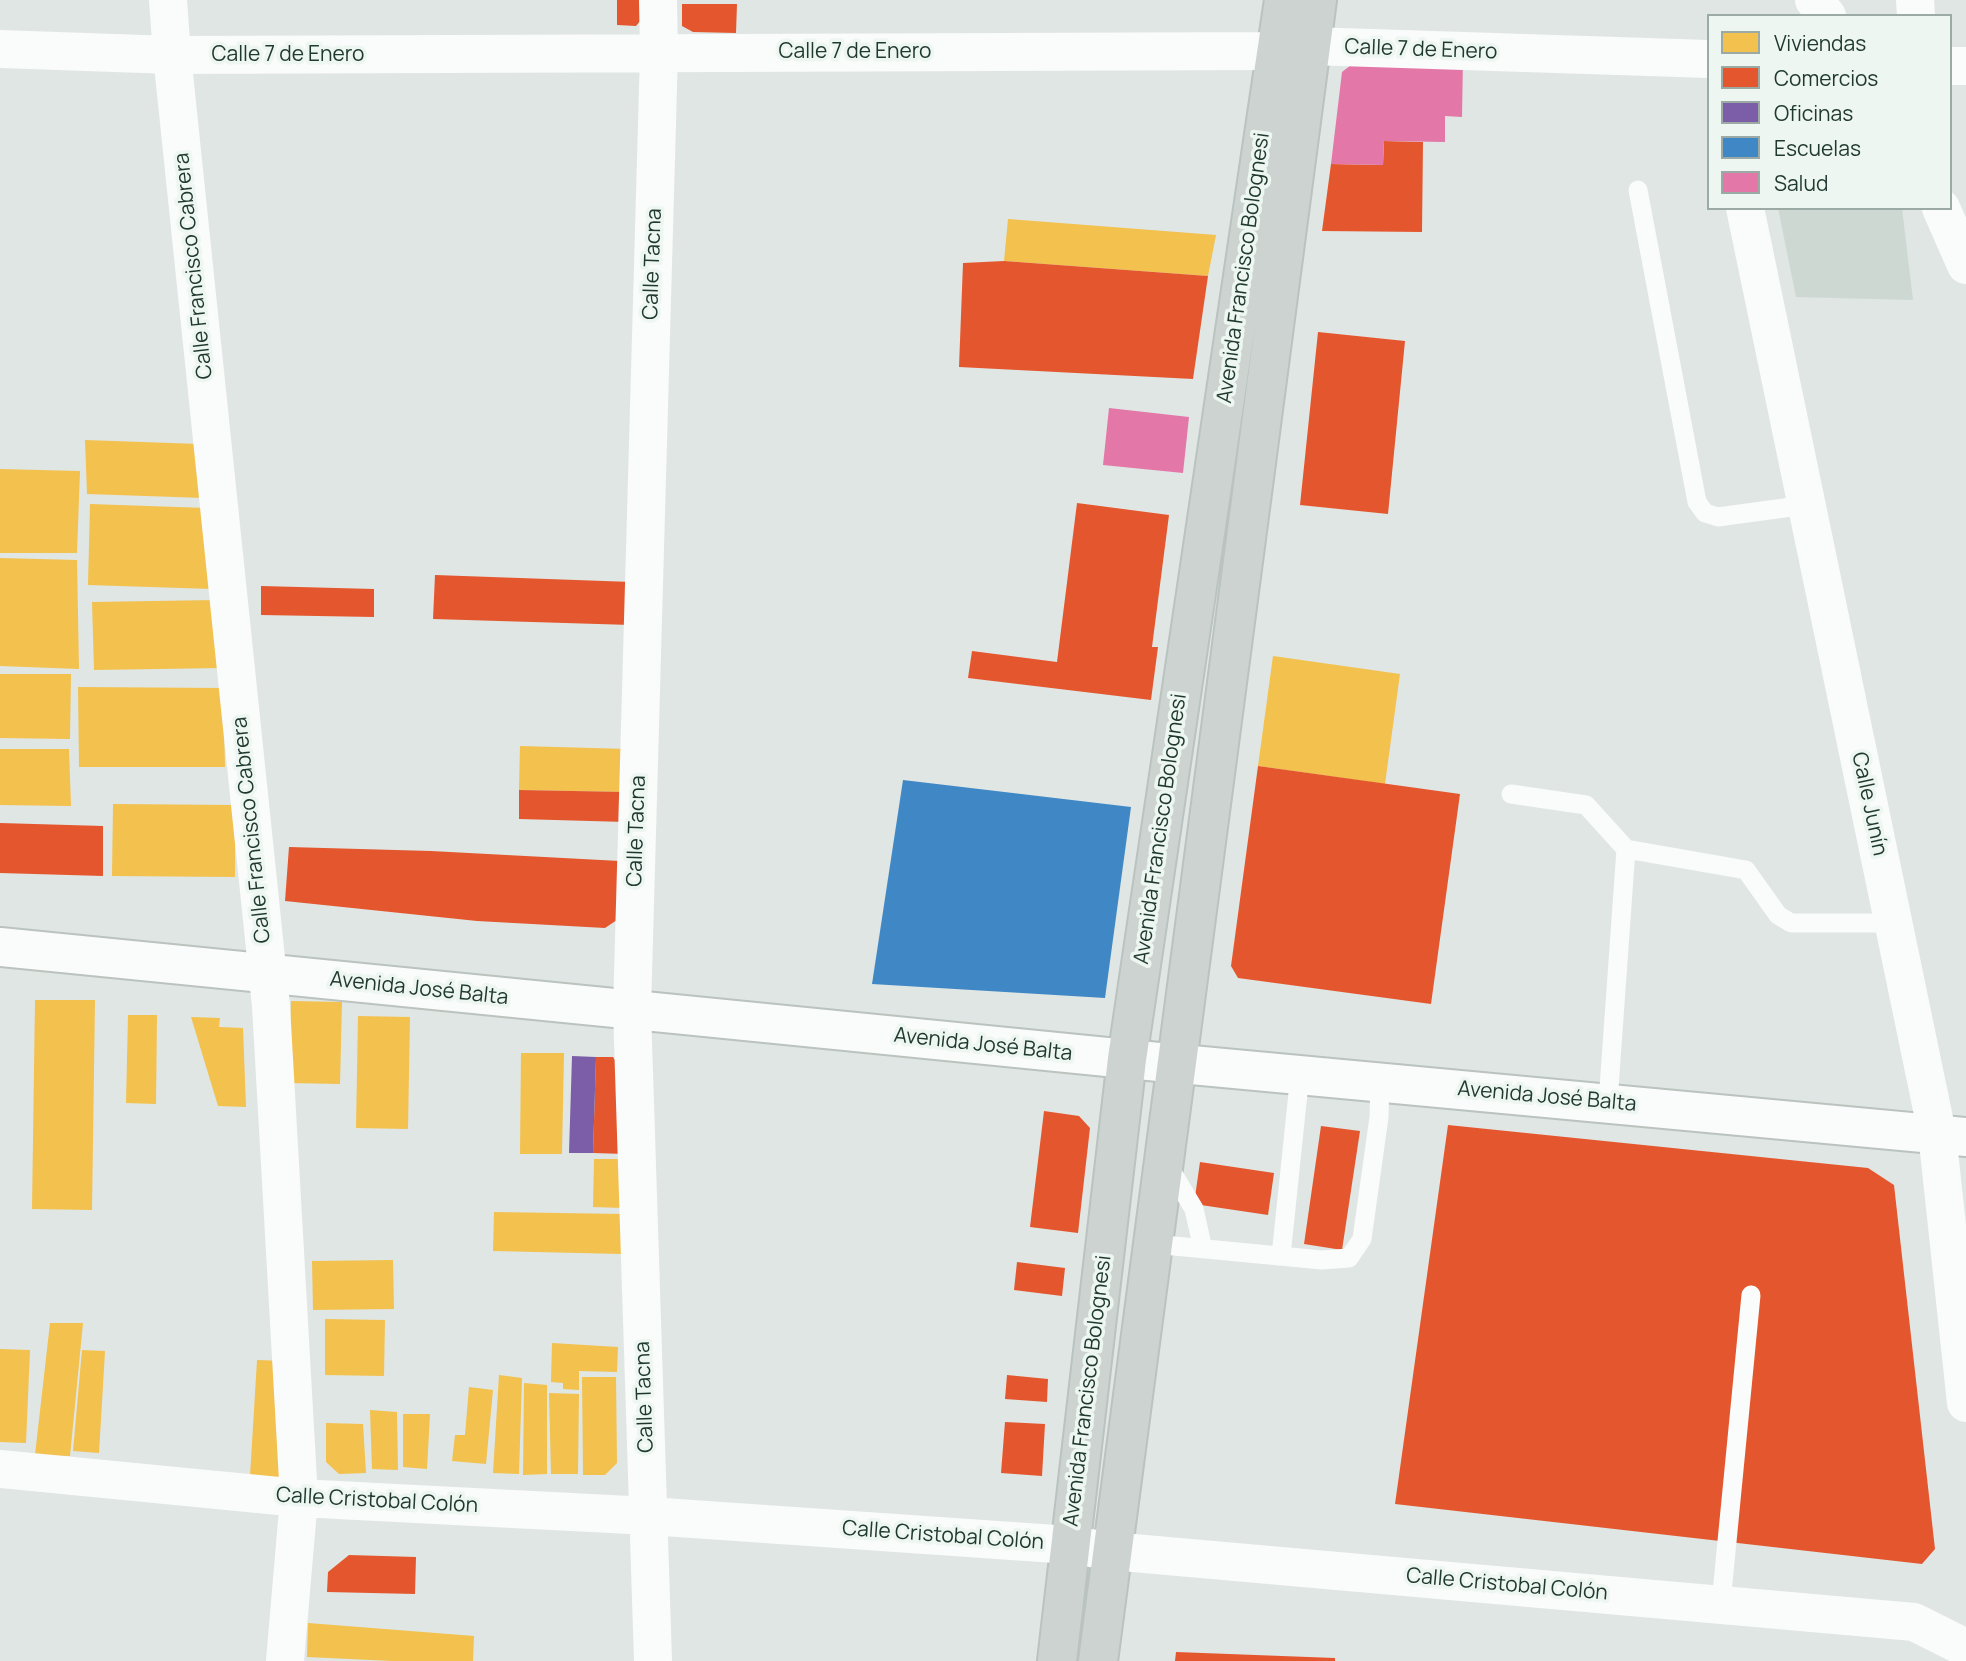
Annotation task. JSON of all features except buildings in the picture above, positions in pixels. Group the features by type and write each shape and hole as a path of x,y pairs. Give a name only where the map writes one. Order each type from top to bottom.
{"main road":[{"name":"Avenida Francisco Bolognesi","path":"1098,1661 1177,1063 1293,48 1284,0"},
{"name":"Avenida Francisco Bolognesi","path":"1057,1661 1127,1059 1293,48 1317,0"}],"street":[{"name":"Calle Francisco Cabrera","path":"168,0 271,1006 299,1498 285,1661"},
{"name":"Calle Tacna","path":"653,1661 632,1010 659,52 658,0"},
{"path":"1814,0 1825,14"},
{"name":"Calle 7 de Enero","path":"0,49 172,55 1293,48 1707,59"},
{"name":"Calle Junín","path":"1745,210 1893,922 1952,1135 1966,1403"},
{"path":"1942,210 1966,265"},
{"name":"Avenida José Balta","path":"0,947 1127,1059 1952,1135"},
{"name":"Calle Cristobal Colón","path":"0,1469 299,1498 649,1516 1070,1545 1111,1551 1721,1603 1914,1622 1962,1646"}],"lane":[{"path":"1638,190 1697,502 1705,513 1718,517 1806,505"},
{"path":"1511,794 1586,805 1626,849 1746,870 1778,915 1791,923 1893,922"},
{"path":"1608,1102 1626,849"},
{"path":"1281,1256 1300,1074"},
{"path":"1153,1244 1322,1260 1349,1258 1362,1240 1379,1116 1380,1081"},
{"path":"1164,1159 1194,1209 1203,1249"},
{"path":"1721,1603 1751,1295"}],"shaded area":[{"path":"1778,210 1902,210 1913,300 1796,297"}]}
